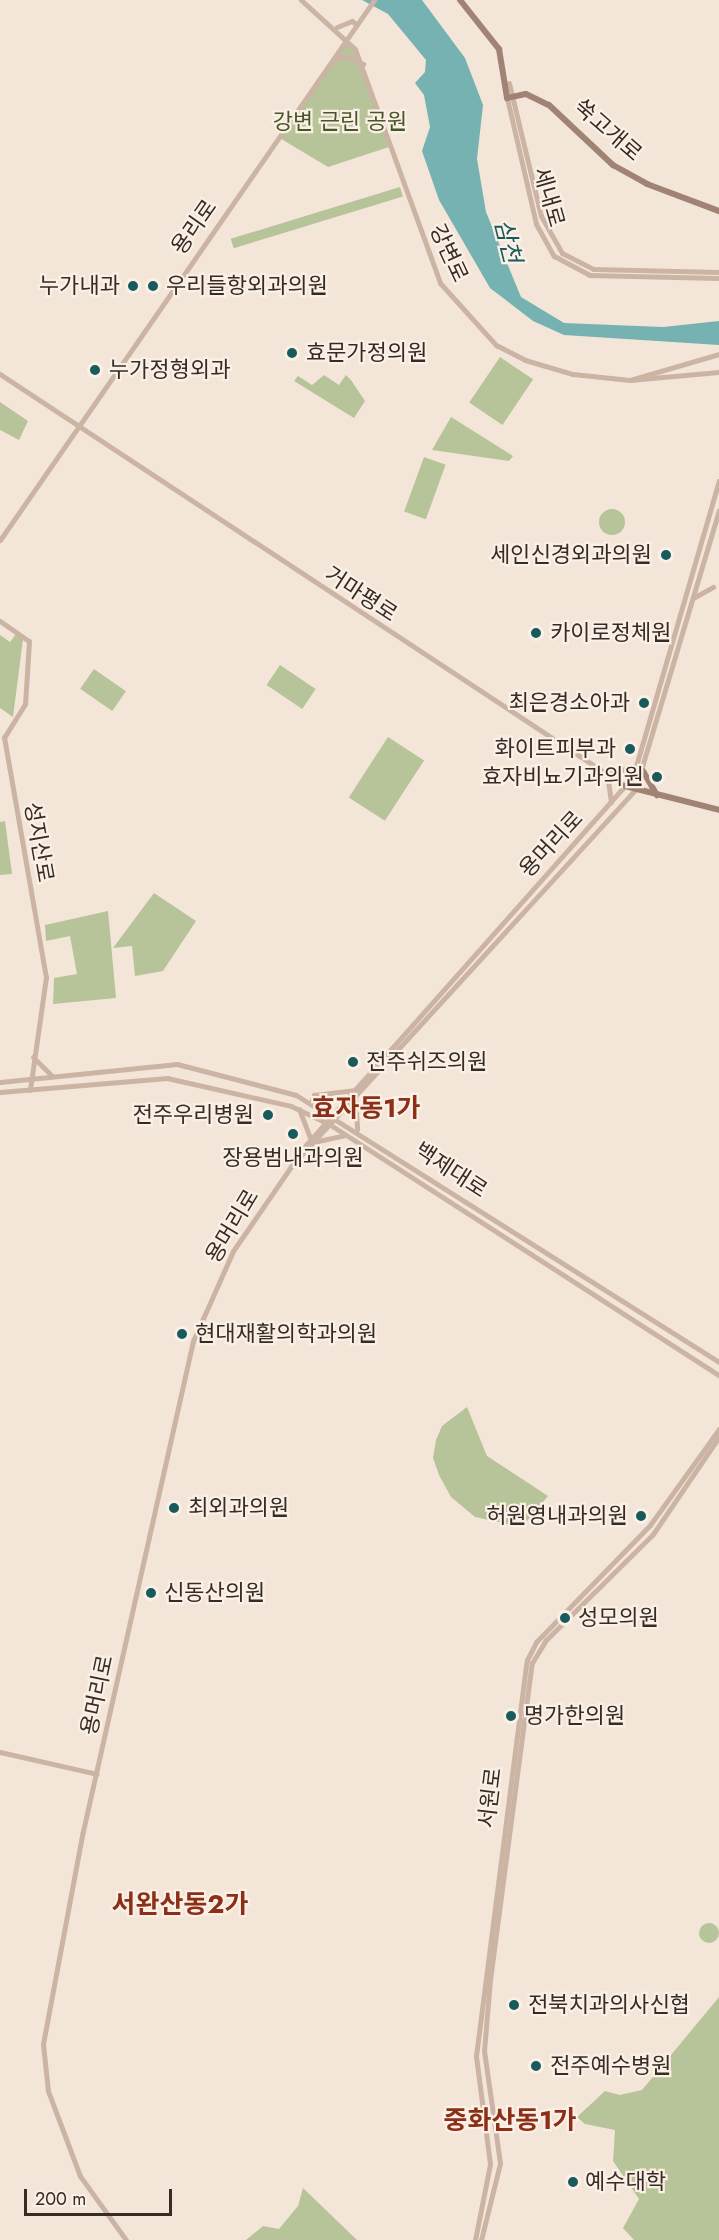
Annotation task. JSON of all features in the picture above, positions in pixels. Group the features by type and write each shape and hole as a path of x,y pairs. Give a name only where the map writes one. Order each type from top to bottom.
{"main road":[{"name":"세내로","path":"460,0 492,35 508,83 507,98"},
{"name":"쑥고개로","path":"507,98 526,94 549,105 614,165 646,184 719,211"},
{"path":"643,771 657,795"},
{"name":"거마평로","path":"625,786 719,810"}],"street":[{"name":"강변로","path":"301,0 338,26 349,39 363,64 435,273 459,308 496,345 525,360 573,374 630,380 719,372"},
{"name":"용리로","path":"0,540 77,425 349,39 374,0"},
{"path":"338,26 357,25"},
{"path":"334,59 345,56 363,64"},
{"name":"세내로","path":"508,83 516,96 541,216 562,253 593,269 719,272"},
{"name":"세내로","path":"507,98 536,224 554,256 589,275 719,278"},
{"path":"630,380 719,354"},
{"name":"거마평로","path":"0,374 625,786"},
{"name":"용머리로","path":"126,2240 80,2176 48,2091 43,2044 97,1774 193,1341 233,1251 311,1140 352,1090 625,786 636,766 719,481"},
{"name":"용머리로","path":"334,1114 356,1097 635,790 643,771 719,510"},
{"path":"693,598 713,587"},
{"name":"성지산로","path":"0,621 29,641 25,704 4,737 46,977 30,1090"},
{"path":"611,802 607,774 636,766"},
{"path":"33,1057 52,1076"},
{"name":"백제대로","path":"0,1082 177,1064 239,1077 311,1102 334,1114 719,1362"},
{"name":"백제대로","path":"0,1092 167,1078 206,1083 300,1109 345,1135 719,1375"},
{"path":"311,1102 314,1095 352,1090"},
{"path":"356,1097 357,1129"},
{"path":"300,1109 311,1140 345,1135"},
{"name":"서원로","path":"475,2240 490,2164 476,2056 527,1660 542,1636 650,1525 719,1429"},
{"name":"서원로","path":"481,2240 500,2163 484,2051 490,1980 535,1655 653,1534 719,1437"},
{"path":"0,1752 97,1774"}],"green space":[{"name":"강변 근린 공원","path":"348,40 365,69 389,147 328,167 278,137"},
{"path":"400,187 403,197 234,248 231,239"},
{"path":"500,357 533,379 502,425 469,403"},
{"path":"324,375 339,385 346,375 351,380 365,401 354,418 294,381 298,376 312,385"},
{"path":"0,402 28,421 19,440 0,430"},
{"path":"451,417 513,456 509,461 432,450"},
{"path":"424,457 446,465 426,519 404,512"},
{"path":"612,509 621,513 625,522 621,531 612,535 603,531 599,522 603,513"},
{"path":"16,634 23,639 13,717 0,708 0,635 10,642"},
{"path":"280,665 316,689 302,709 267,685"},
{"path":"94,669 126,691 112,711 80,689"},
{"path":"388,737 424,760 385,821 349,797"},
{"path":"5,821 12,874 0,875 0,822"},
{"path":"154,893 196,921 163,971 135,976 132,946 113,948"},
{"path":"108,911 116,998 53,1004 54,978 77,974 70,936 46,941 45,925"},
{"path":"467,1407 487,1456 548,1496 522,1527 475,1517 451,1497 439,1475 433,1458 436,1440 442,1426"},
{"path":"705,1923 713,1923 719,1929 719,1937 713,1943 705,1943 699,1937 699,1929"},
{"path":"719,1997 719,2240 634,2240 623,2228 639,2199 613,2161 615,2130 585,2124 577,2117 605,2091 620,2095 642,2090"},
{"path":"303,2188 357,2240 246,2240 263,2226 279,2229 298,2206"}],"water":[{"path":"362,0 422,0 465,58 483,105 477,159 486,212 521,297 564,323 663,327 719,321 719,345 564,335 533,321 490,288 439,200 422,151 430,127 424,95 415,83 425,72 426,60 388,14"}],"place":[{"name":"누가내과","path":"133,286"},
{"name":"우리들항외과의원","path":"153,286"},
{"name":"효문가정의원","path":"292,353"},
{"name":"누가정형외과","path":"95,370"},
{"name":"세인신경외과의원","path":"666,555"},
{"name":"카이로정체원","path":"536,633"},
{"name":"최은경소아과","path":"644,703"},
{"name":"화이트피부과","path":"630,749"},
{"name":"효자비뇨기과의원","path":"657,777"},
{"name":"전주쉬즈의원","path":"353,1062"},
{"name":"전주우리병원","path":"268,1115"},
{"name":"장용범내과의원","path":"293,1134"},
{"name":"현대재활의학과의원","path":"182,1334"},
{"name":"최외과의원","path":"174,1508"},
{"name":"허원영내과의원","path":"641,1516"},
{"name":"신동산의원","path":"151,1593"},
{"name":"성모의원","path":"565,1618"},
{"name":"명가한의원","path":"511,1716"},
{"name":"전북치과의사신협","path":"514,2005"},
{"name":"전주예수병원","path":"536,2066"},
{"name":"예수대학","path":"573,2182"}],"district":[{"name":"효자동1가","path":"366,1109"},
{"name":"서완산동2가","path":"180,1905"},
{"name":"중화산동1가","path":"510,2121"}],"water label":[{"name":"삼천","path":"508,241"}]}
